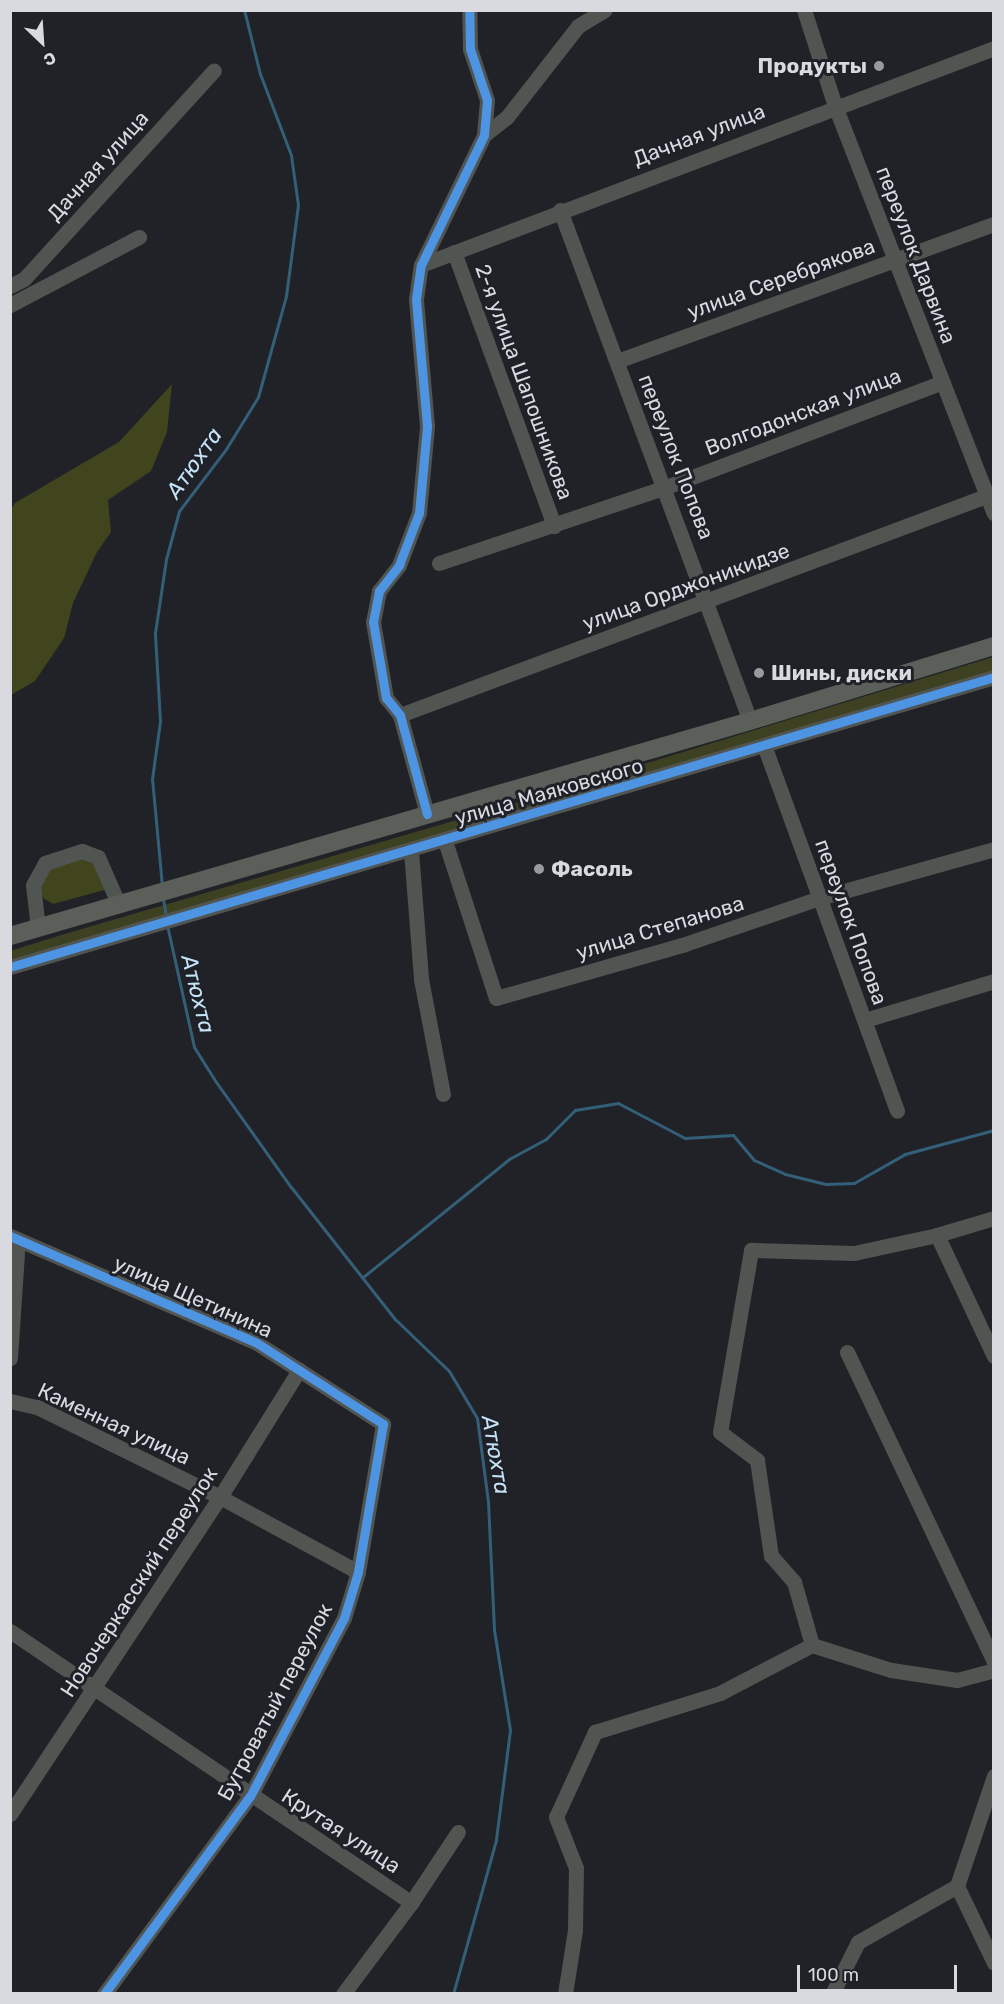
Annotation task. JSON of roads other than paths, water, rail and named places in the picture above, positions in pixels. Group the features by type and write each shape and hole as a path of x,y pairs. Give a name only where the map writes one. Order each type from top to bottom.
{"main road":[{"name":"улица Маяковского","path":"10,936 750,721 993,645"}],"street":[{"path":"427,814 400,715 386,698 373,622 379,591 399,565 419,513 428,426 416,299 421,264 484,135 487,100 470,49 469,10"},
{"path":"484,135 507,117 578,26 605,10"},
{"name":"переулок Дарвина","path":"804,10 835,106 897,260 993,513"},
{"name":"Дачная улица","path":"421,264 993,48"},
{"name":"Дачная улица","path":"10,286 24,279 214,70"},
{"name":"переулок Попова","path":"560,210 666,487 750,721"},
{"name":"улица Серебрякова","path":"617,361 993,224"},
{"path":"10,305 139,237"},
{"name":"2-я улица Шапошникова","path":"454,252 554,526"},
{"name":"Волгодонская улица","path":"439,563 666,487 943,382"},
{"name":"улица Орджоникидзе","path":"400,715 986,496"},
{"name":"улица Маяковского","path":"10,967 765,748 993,677"},
{"name":"переулок Попова","path":"765,748 897,1111"},
{"name":"улица Степанова","path":"445,841 496,998 685,944 819,898 993,849"},
{"path":"38,928 33,885 45,863 82,851 98,857 124,903"},
{"path":"411,851 421,979 443,1094"},
{"path":"865,1020 993,981"},
{"path":"812,1645 794,1582 771,1556 757,1460 720,1431 751,1250 854,1253 937,1235 993,1218"},
{"path":"937,1235 993,1356"},
{"path":"10,1358 14,1238"},
{"name":"улица Щетинина","path":"14,1238 257,1343 383,1424"},
{"path":"847,1352 993,1662"},
{"name":"Новочеркасский переулок","path":"10,1814 220,1497 299,1370"},
{"name":"Каменная улица","path":"10,1401 37,1407 220,1497 358,1572"},
{"name":"Бугроватый переулок","path":"104,1994 250,1796 344,1618 358,1572 383,1424"},
{"name":"Крутая улица","path":"10,1631 96,1687 250,1796 411,1903"},
{"path":"565,1994 575,1930 576,1868 556,1817 595,1732 720,1693 812,1645 891,1670 957,1680 993,1670"},
{"path":"832,1994 858,1942 957,1887 993,1776"},
{"path":"343,1994 411,1903 458,1832"},
{"path":"957,1887 993,1963"}],"waterway":[{"name":"Атюхта","path":"162,886 152,779 160,721 155,633 166,559 179,511 226,449 258,397 286,296 298,205 291,155 260,74 244,10"},
{"name":"Атюхта","path":"163,899 166,916"},
{"name":"Атюхта","path":"167,925 194,1047 216,1082 291,1187 395,1319 449,1371 477,1418 488,1502 494,1630 510,1730 496,1840 453,1994"},
{"path":"363,1277 509,1159 546,1139 575,1110 618,1103 685,1138 733,1135 754,1160 785,1174 826,1184 854,1183 905,1154 994,1130"}],"place":[{"name":"Продукты","path":"879,66"},
{"name":"Шины, диски","path":"759,673"},
{"name":"Фасоль","path":"539,869"}]}
